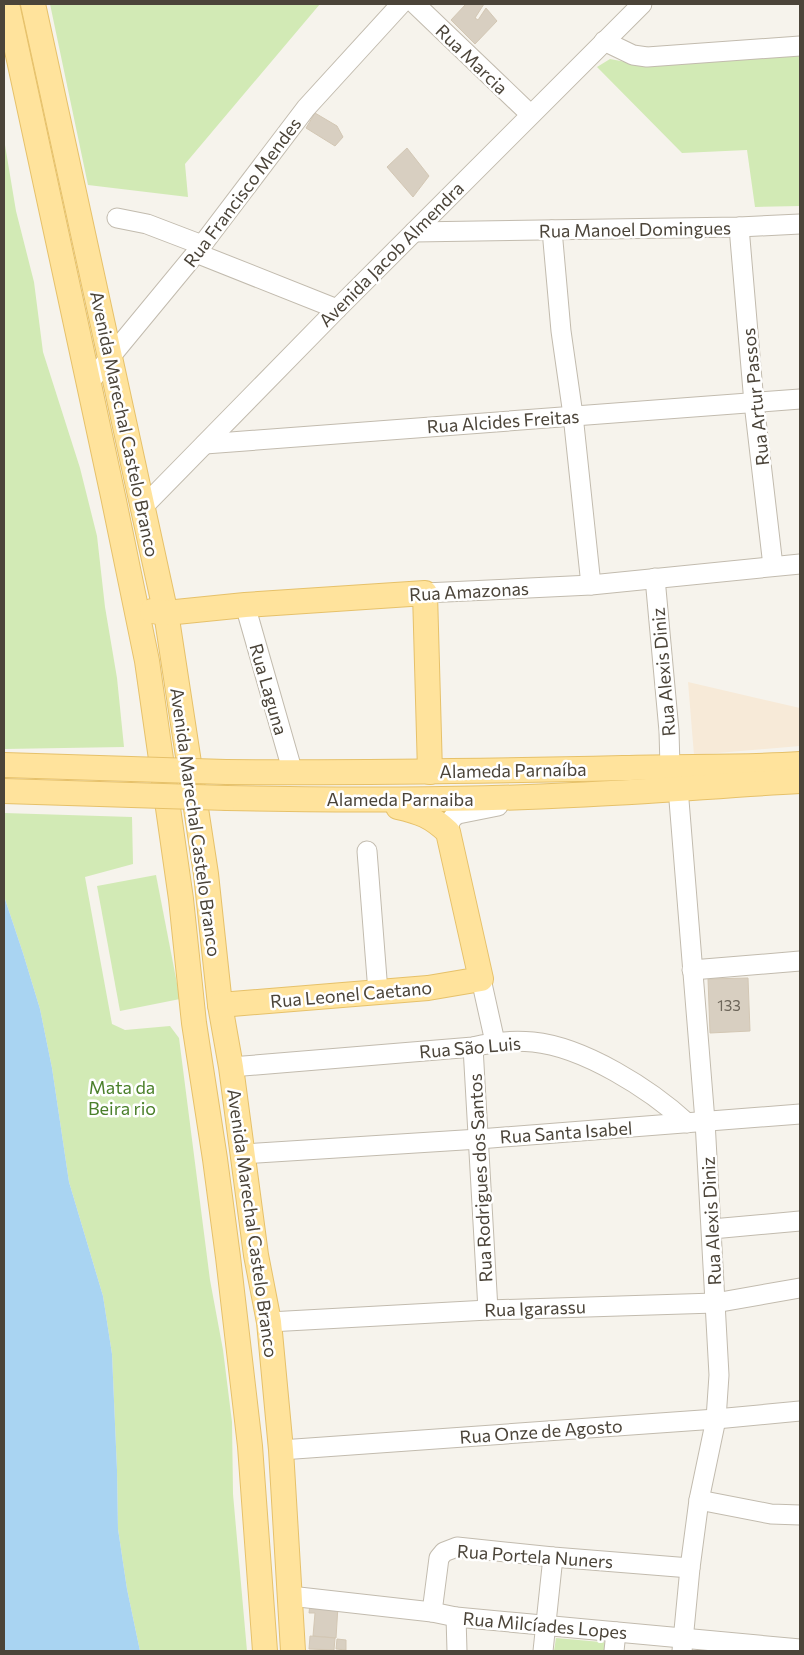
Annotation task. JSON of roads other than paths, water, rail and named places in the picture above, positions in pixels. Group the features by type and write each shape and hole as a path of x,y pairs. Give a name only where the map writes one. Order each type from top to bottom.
{"main road":[{"name":"Avenida Marechal Castelo Branco","path":"7,4 147,661 181,899 194,1023 228,1257 250,1446 265,1651"},
{"name":"Avenida Marechal Castelo Branco","path":"33,4 166,612 203,850 220,1006 231,1066 256,1255 269,1322 281,1450 294,1651"},
{"name":"Rua Amazonas","path":"137,610 166,612 425,593"},
{"path":"425,593 430,772"},
{"name":"Alameda Parnaíba","path":"4,765 293,773 430,772 670,766 733,767 800,764"},
{"name":"Alameda Parnaiba","path":"4,791 227,798 370,800 574,795 800,781"},
{"path":"370,800 428,816 437,821 448,832 481,979"},
{"path":"175,854 203,850"},
{"name":"Rua Leonel Caetano","path":"220,1006 459,984 481,979"},
{"path":"228,1257 256,1255"},
{"path":"259,1562 288,1560"}],"street":[{"name":"Rua Francisco Mendes","path":"88,384 199,249 306,108 401,4"},
{"name":"Rua Marcia","path":"415,4 530,114"},
{"name":"Avenida Jacob Almendra","path":"143,507 336,309 642,4"},
{"path":"604,41 633,54 646,57 800,46"},
{"name":"Rua Manoel Domingues","path":"438,207 447,221 471,231"},
{"path":"118,218 147,224 336,309"},
{"name":"Rua Manoel Domingues","path":"414,232 739,227 800,224"},
{"name":"Rua Artur Passos","path":"739,227 754,403 773,566"},
{"path":"552,230 561,331 573,415 591,585"},
{"name":"Rua Alcides Freitas","path":"205,444 800,399"},
{"name":"Rua Amazonas","path":"425,593 591,585 800,564"},
{"name":"Rua Alexis Diniz","path":"655,578 669,732 670,766"},
{"name":"Rua Laguna","path":"245,605 293,773"},
{"name":"Rua Alexis Diniz","path":"678,788 692,970 696,1122 712,1230 720,1375 716,1419 700,1500 690,1568 682,1645"},
{"name":"Alameda Parnaiba","path":"448,832 449,822 453,816 458,814 574,795"},
{"path":"367,851 378,992"},
{"path":"692,970 800,961"},
{"path":"481,979 495,1042"},
{"name":"Rua São Luis","path":"231,1066 473,1047 495,1042 535,1042 570,1051 603,1065 634,1082 674,1111 696,1122"},
{"name":"Rua Rodrigues dos Santos","path":"473,1047 488,1310"},
{"name":"Rua Santa Isabel","path":"242,1154 479,1139 800,1114"},
{"path":"712,1230 800,1221"},
{"name":"Rua Igarassu","path":"269,1322 488,1310 715,1303 800,1288"},
{"name":"Rua Onze de Agosto","path":"281,1450 716,1419 800,1411"},
{"path":"700,1500 771,1514 800,1515"},
{"name":"Rua Portela Nuners","path":"432,1612 439,1558 450,1548 457,1547 690,1568"},
{"path":"543,1651 553,1557"},
{"name":"Rua Milcíades Lopes","path":"290,1596 432,1612 456,1617 616,1632 682,1645 800,1649"},
{"path":"456,1617 456,1651"},
{"path":"614,1651 616,1632"}],"water":[{"path":"4,896 40,1009 52,1068 69,1182 103,1296 112,1354 118,1529 127,1589 140,1651 4,1651"}],"park label":[{"name":"Mata da Beira rio","path":"122,1097"}]}
